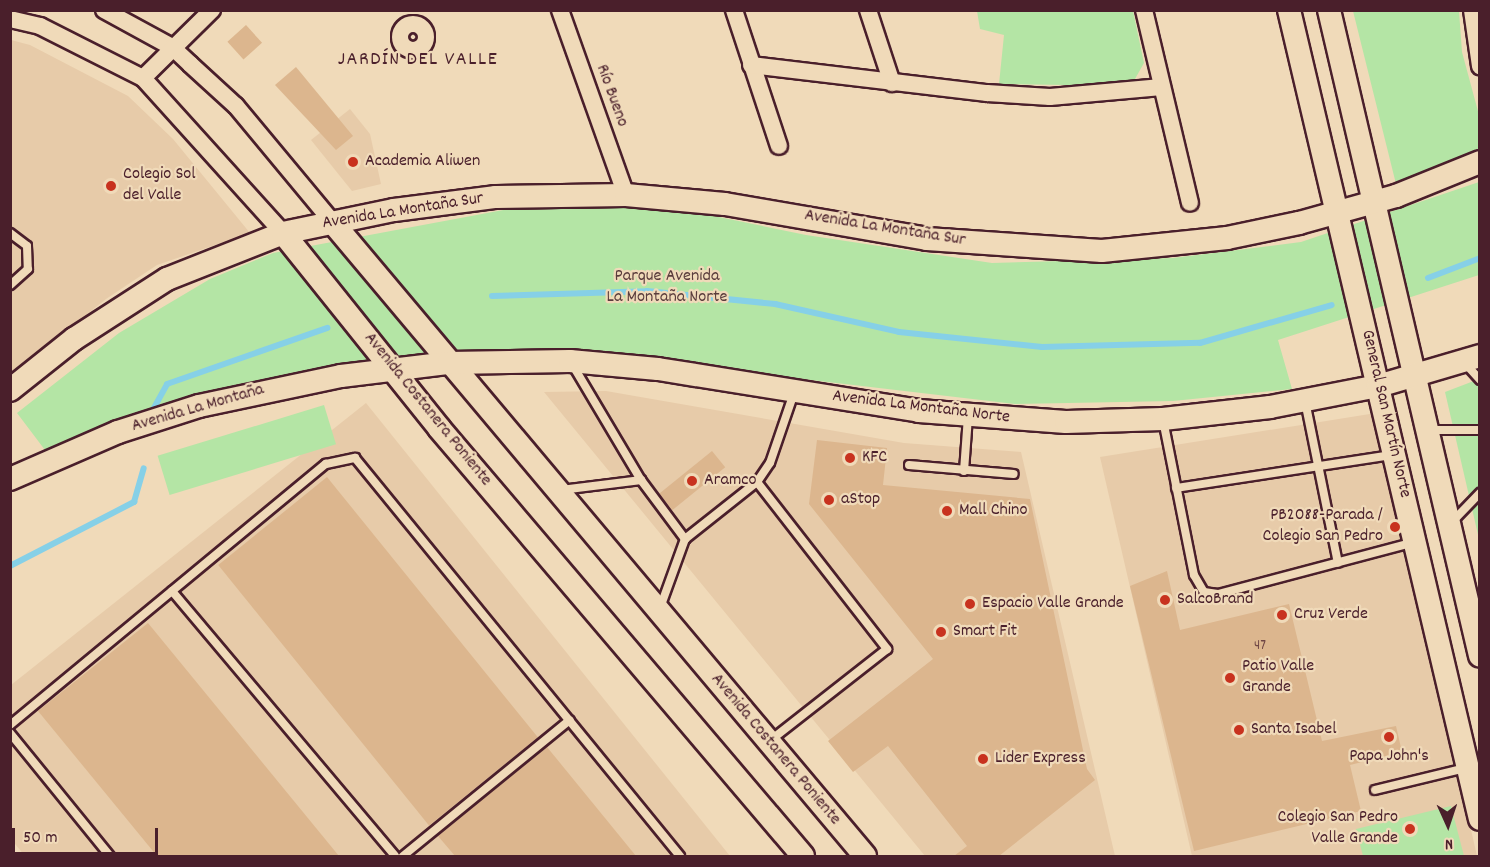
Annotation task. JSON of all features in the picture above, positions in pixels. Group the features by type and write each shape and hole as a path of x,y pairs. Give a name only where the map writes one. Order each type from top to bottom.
{"main road":[{"name":"General San Martín Norte","path":"1289,10 1479,819"},
{"name":"General San Martín Norte","path":"1329,10 1479,656"},
{"name":"Avenida La Montaña Sur","path":"283,233 496,197 626,195 725,204 927,239 1102,250 1227,238 1338,213 1375,202 1479,162"},
{"name":"Avenida Costanera Poniente","path":"333,223 865,856"},
{"name":"Avenida Costanera Poniente","path":"283,233 394,369 803,856"},
{"path":"10,390 74,339 167,279 283,233"},
{"name":"Avenida La Montaña Norte","path":"394,369 449,363 570,361 795,390 968,417 1163,419 1304,400 1378,386 1472,359"},
{"name":"Avenida La Montaña","path":"14,470 118,432 199,406 394,369"}],"street":[{"name":"Avenida Costanera Poniente","path":"104,10 172,47 236,106 333,223"},
{"path":"143,78 212,10"},
{"name":"Río Bueno","path":"560,10 626,195"},
{"path":"734,10 779,146"},
{"path":"868,10 892,82"},
{"path":"1144,10 1190,202"},
{"path":"1475,15 1479,66"},
{"name":"Avenida Costanera Poniente","path":"10,19 40,26 143,78 283,233"},
{"path":"751,65 892,82 1050,97 1162,87"}],"lane":[{"path":"10,233 27,246 28,269 10,285"},
{"path":"1472,359 1479,380"},
{"path":"570,361 641,480 685,539"},
{"path":"659,612 685,539 757,482 780,440 795,390"},
{"path":"1304,400 1338,562"},
{"path":"964,471 968,417"},
{"path":"1163,419 1194,575 1204,592 1218,594 1415,542"},
{"path":"1426,430 1479,430"},
{"path":"1176,488 1394,454"},
{"path":"10,725 326,464 360,459 680,856"},
{"path":"909,465 1014,474"},
{"path":"557,490 641,480"},
{"path":"757,482 887,649 769,742"},
{"path":"1448,525 1479,493"},
{"path":"172,591 395,856"},
{"path":"403,856 570,720"},
{"path":"10,733 110,856"},
{"path":"1375,790 1468,768"}],"shaded area":[{"name":"Colegio Sol del Valle","path":"11,40 30,45 128,96 173,139 250,233 157,265 106,299 11,375"},
{"name":"Academia Aliwen","path":"350,109 370,134 381,184 352,191 311,140"},
{"path":"606,391 904,443 1021,452 1115,856 925,856 544,392"},
{"path":"366,403 730,856 25,856 11,839 11,685"},
{"path":"1376,413 1477,856 1192,856 1100,457"}],"green space":[{"path":"977,11 1133,11 1144,63 1131,86 999,84 1004,35 980,29"},
{"path":"1353,11 1459,11 1462,52 1479,115 1479,149 1396,184"},
{"name":"Parque Avenida La Montaña Norte","path":"1479,182 1479,275 1278,340 1292,389 1173,401 1015,404 751,373 482,359 337,374 48,454 17,413 119,333 210,279 273,253 525,206 675,208 806,235 992,263 1173,258 1301,242"},
{"path":"1479,379 1479,539 1445,392"},
{"path":"324,405 336,444 170,495 158,456"},
{"path":"1451,806 1464,856 1363,856 1356,829"}],"building":[{"path":"246,25 262,43 243,60 227,42"},
{"path":"296,67 353,136 336,150 275,85"},
{"name":"Espacio Valle Grande","path":"817,440 887,448 883,485 1030,499 1087,769 1095,780 999,856 954,856 967,846 888,746 853,772 828,741 933,659 809,504"},
{"name":"Aramco","path":"712,451 725,467 672,510 659,494"},
{"path":"327,477 538,737 429,825 218,565"},
{"name":"Patio Valle Grande","path":"1167,571 1180,630 1289,604 1322,741 1396,726 1402,752 1350,765 1361,811 1194,851 1130,586"},
{"path":"148,623 339,856 157,856 38,711"},
{"path":"547,747 636,856 455,856 438,836"}],"waterway":[{"path":"1428,278 1480,258"},
{"path":"492,296 647,291 775,304 899,332 1042,347 1200,343 1332,305"},
{"path":"150,415 167,384 327,328"},
{"path":"10,566 134,502 144,468"}],"place":[{"name":"Academia Aliwen","path":"353,162"},
{"name":"Colegio Sol del Valle","path":"111,186"},
{"name":"KFC","path":"850,458"},
{"name":"Aramco","path":"692,481"},
{"name":"aStop","path":"829,500"},
{"name":"Mall Chino","path":"947,511"},
{"name":"PB2088-Parada / Colegio San Pedro","path":"1395,527"},
{"name":"SalcoBrand","path":"1165,600"},
{"name":"Espacio Valle Grande","path":"970,604"},
{"name":"Cruz Verde","path":"1282,615"},
{"name":"Smart Fit","path":"941,632"},
{"name":"Patio Valle Grande","path":"1230,678"},
{"name":"Santa Isabel","path":"1239,730"},
{"name":"Papa John's","path":"1389,737"},
{"name":"Lider Express","path":"983,759"},
{"name":"Colegio San Pedro Valle Grande","path":"1410,829"}],"district":[{"name":"JARDÍN DEL VALLE","path":"418,60"}]}
